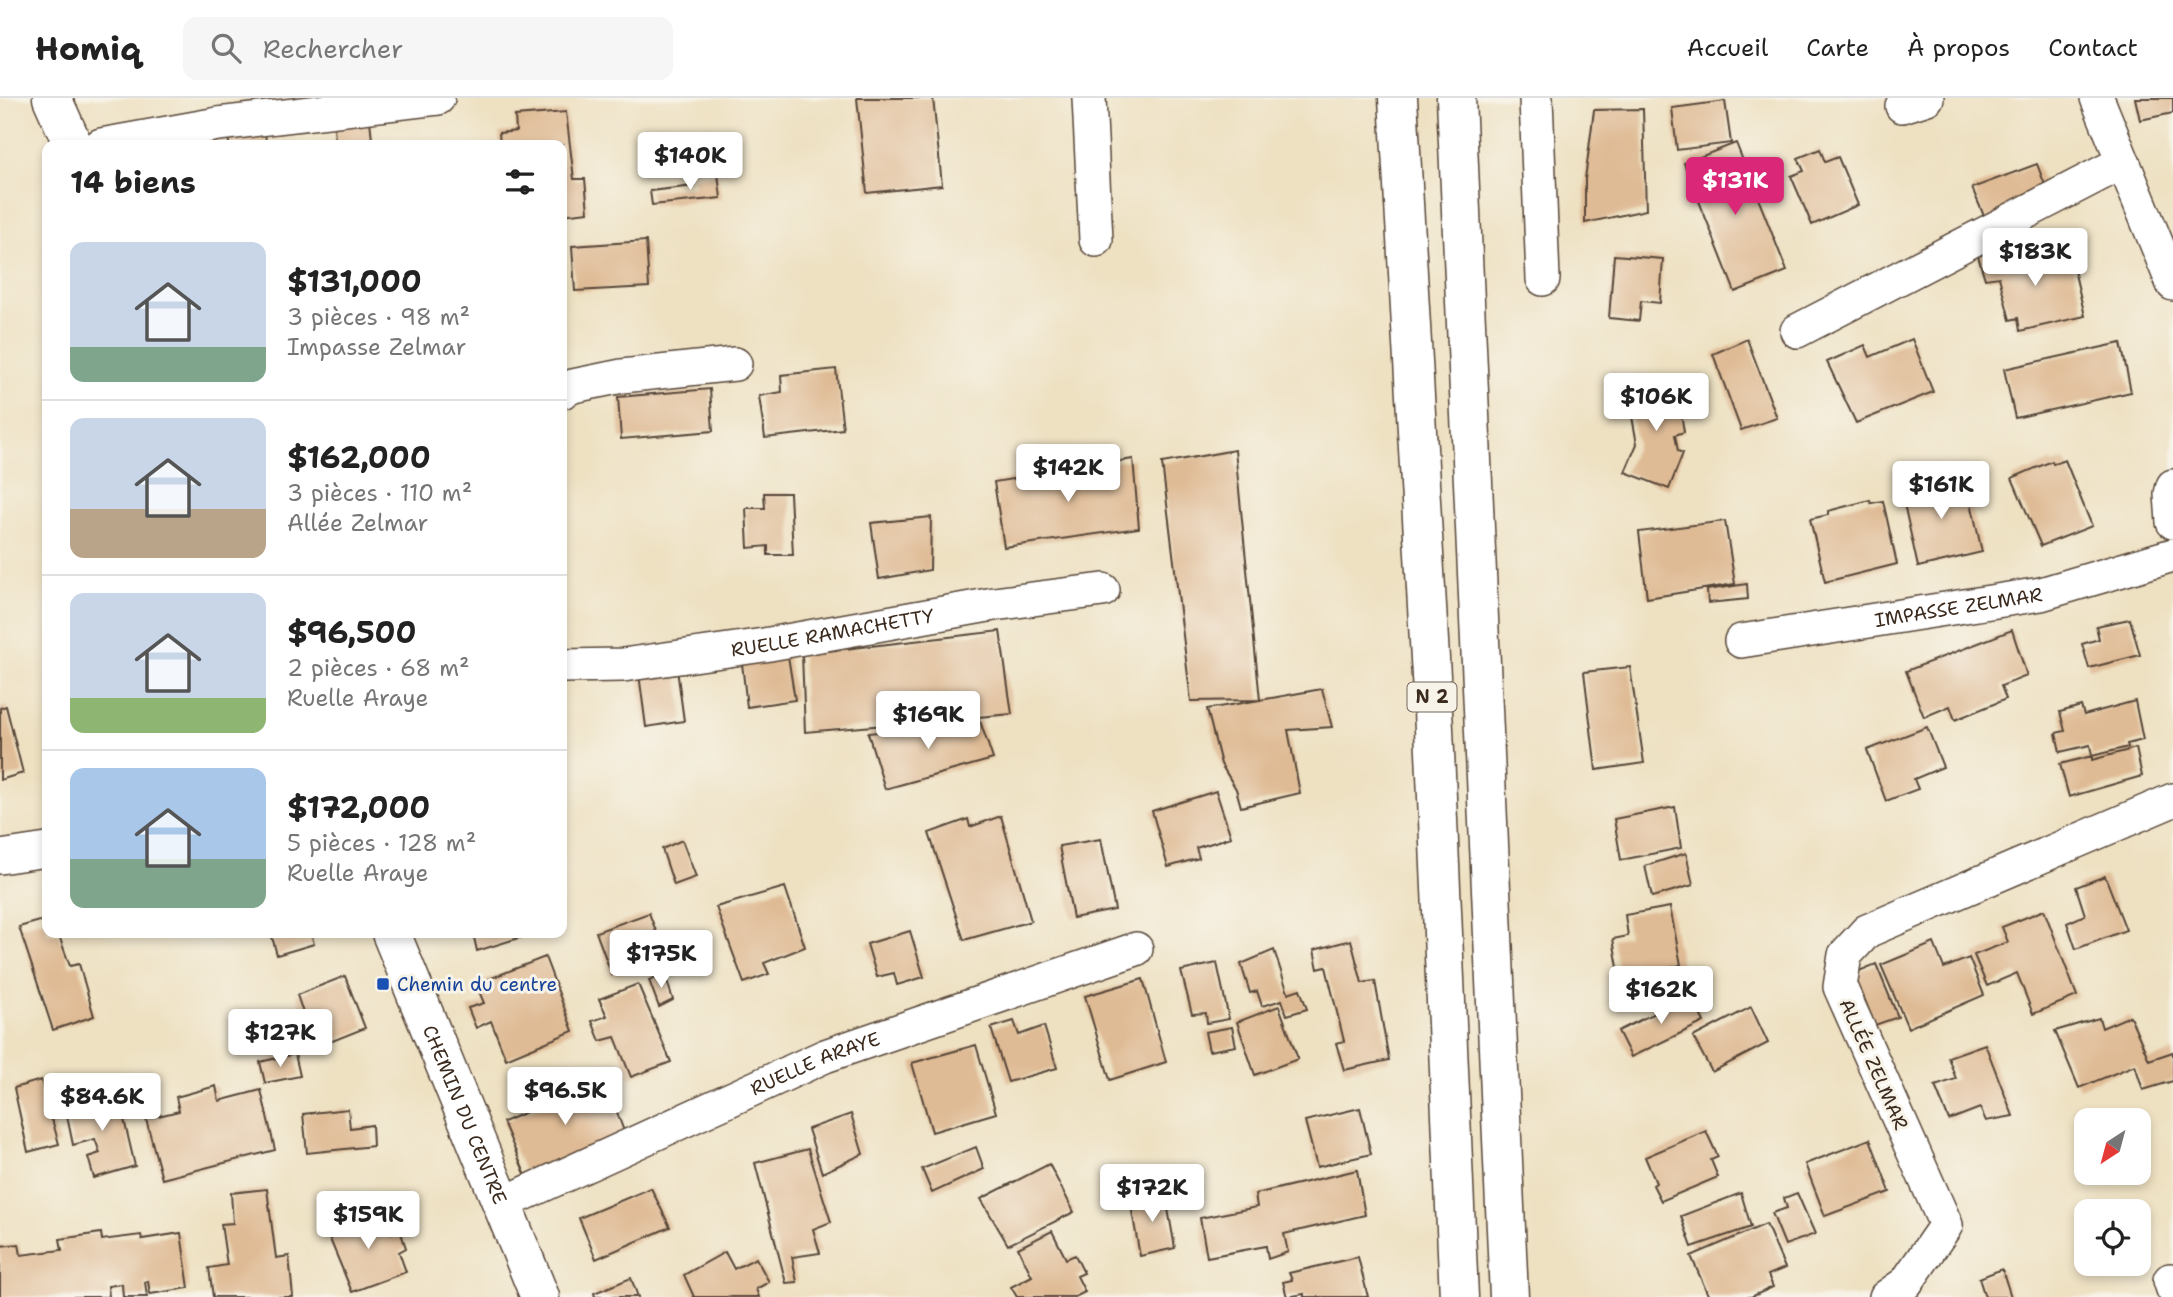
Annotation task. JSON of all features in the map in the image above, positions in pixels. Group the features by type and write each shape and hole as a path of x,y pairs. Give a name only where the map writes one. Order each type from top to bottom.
{"main road":[{"path":"52,98 72,140"},
{"name":"N 2","path":"1398,98 1434,729 1459,1297"},
{"name":"N 2","path":"1456,98 1509,1297"},
{"name":"CHEMIN DU CENTRE","path":"393,938 504,1203 540,1297"}],"street":[{"path":"129,140 218,124 438,98"},
{"path":"1089,98 1096,240"},
{"path":"1536,98 1542,279"},
{"path":"2097,98 2173,284"},
{"path":"1797,331 2123,162"},
{"path":"567,389 622,376 735,364"},
{"path":"2173,486 2173,522"},
{"name":"IMPASSE ZELMAR","path":"1741,641 2041,594 2173,555"},
{"name":"RUELLE RAMACHETTY","path":"567,666 623,665 764,645 994,604 1102,590"},
{"name":"ALLÉE ZELMAR","path":"1886,1297 1906,1283 1946,1225 1840,987 1845,955 1867,931 2173,800"},
{"path":"0,857 42,851"},
{"name":"RUELLE ARAYE","path":"504,1203 825,1056 1136,949"}],"building":[{"path":"857,98 933,98 942,185 867,193"},
{"path":"2135,98 2173,98 2173,113 2140,120"},
{"path":"1725,101 1731,143 1677,150 1672,108"},
{"path":"1643,109 1646,210 1585,223 1585,179 1594,110"},
{"path":"566,112 574,179 585,179 588,212 567,214 567,140 500,140 499,133 516,131 515,116"},
{"path":"370,120 372,140 335,140 334,123"},
{"path":"265,127 266,140 229,140 228,131"},
{"path":"1736,143 1787,271 1735,292 1684,163"},
{"path":"1820,149 1825,162 1838,157 1858,205 1812,225 1791,176 1804,171 1798,158"},
{"path":"2037,164 2050,198 1987,223 1972,188"},
{"path":"718,174 721,198 652,205 650,191 694,186 693,177"},
{"path":"646,241 649,287 575,291 572,246"},
{"path":"2017,245 2024,269 2071,257 2085,316 2020,331 2018,318 2010,320 1999,277 1985,279 1978,256"},
{"path":"1614,255 1663,259 1660,303 1641,301 1639,321 1609,318"},
{"path":"1747,339 1777,418 1741,430 1713,354"},
{"path":"1912,339 1933,392 1856,423 1827,362 1865,345 1870,357"},
{"path":"2121,343 2131,392 2015,418 2004,369"},
{"path":"836,369 843,429 765,438 759,396 782,392 781,375"},
{"path":"1676,381 1684,432 1675,435 1678,451 1683,453 1669,489 1625,472 1637,444 1627,389"},
{"path":"710,389 713,431 621,439 618,397"},
{"path":"1235,450 1260,700 1191,701 1162,463"},
{"path":"1133,459 1139,528 1004,547 994,482"},
{"path":"2065,460 2092,526 2041,546 2012,478 2052,461 2053,464"},
{"path":"1965,475 1982,552 1918,567 1901,490"},
{"path":"764,493 790,493 793,555 768,555 768,546 748,548 746,508 765,508"},
{"path":"1870,500 1871,503 1883,501 1897,564 1825,582 1810,519 1828,515 1828,511"},
{"path":"931,517 930,570 879,579 871,523"},
{"path":"1725,521 1735,584 1647,598 1639,532"},
{"path":"1747,584 1748,599 1708,603 1707,590"},
{"path":"2130,619 2140,655 2089,668 2082,644 2099,639 2096,626"},
{"path":"2012,630 2027,676 2001,686 2006,699 1955,720 1950,706 1924,717 1906,671"},
{"path":"1000,631 1012,714 805,732 802,654"},
{"path":"788,656 795,700 747,707 742,663"},
{"path":"1630,667 1644,763 1596,770 1584,672"},
{"path":"677,669 684,721 646,727 639,674"},
{"path":"1322,689 1332,727 1288,730 1300,793 1241,807 1236,789 1221,764 1207,709"},
{"path":"2135,701 2143,740 2127,744 2128,747 2092,756 2090,745 2060,752 2056,733 2065,731 2060,712 2081,706 2084,715"},
{"path":"6,706 23,773 0,780 0,708"},
{"path":"980,721 993,759 885,789 868,733"},
{"path":"1927,727 1943,767 1914,779 1918,789 1886,801 1867,750"},
{"path":"2136,748 2142,776 2069,797 2060,764 2092,756 2092,760"},
{"path":"1216,791 1231,837 1196,848 1199,858 1168,867 1152,811"},
{"path":"1675,807 1681,848 1621,860 1614,819"},
{"path":"1001,816 1031,921 964,940 929,833 968,819 970,827"},
{"path":"1101,839 1115,910 1073,918 1059,846"},
{"path":"682,840 696,877 674,885 662,849"},
{"path":"1686,853 1693,885 1652,897 1645,866"},
{"path":"2105,876 2126,930 2076,949 2067,923 2085,915 2076,887"},
{"path":"785,887 805,947 764,963 769,974 744,983 716,907"},
{"path":"1670,907 1681,965 1658,970 1662,989 1623,996 1613,939 1628,936 1625,915"},
{"path":"2044,910 2077,996 2033,1014 2017,973 1987,986 1974,955 2008,942 2002,927"},
{"path":"649,913 666,957 612,975 596,932"},
{"path":"42,920 42,938 60,938 70,966 79,964 94,1016 53,1030 19,927"},
{"path":"910,931 924,977 897,985 894,973 877,977 867,944"},
{"path":"272,938 312,938 314,944 277,955"},
{"path":"474,938 519,938 477,951"},
{"path":"1351,940 1362,983 1375,981 1389,1060 1344,1070 1336,1043 1344,1041 1326,967 1318,969 1314,950"},
{"path":"1934,943 1944,968 1969,958 1984,995 1908,1028 1881,965"},
{"path":"1274,950 1288,993 1300,989 1307,1009 1287,1015 1282,1000 1262,1006 1257,991 1250,993 1241,964"},
{"path":"545,957 573,1031 506,1059 491,1021 476,1028 468,1008 484,1003 476,984"},
{"path":"1217,963 1229,1019 1207,1023 1206,1013 1192,1014 1181,971"},
{"path":"1876,964 1898,1017 1875,1025 1854,973"},
{"path":"665,974 673,1000 659,1007 649,980"},
{"path":"345,976 365,1028 315,1048 297,995"},
{"path":"1143,979 1166,1062 1110,1080 1085,996"},
{"path":"638,984 671,1062 631,1077 615,1037 600,1041 592,1021 607,1016 599,999"},
{"path":"1691,995 1704,1022 1631,1057 1618,1031"},
{"path":"1279,1006 1298,1059 1255,1075 1237,1022"},
{"path":"1751,1007 1768,1043 1712,1072 1693,1037"},
{"path":"2130,1016 2149,1060 2173,1052 2173,1081 2143,1090 2135,1065 2079,1088 2055,1031 2099,1018 2102,1028"},
{"path":"1014,1021 1019,1035 1044,1026 1057,1068 1008,1082 991,1028"},
{"path":"1232,1027 1236,1046 1209,1051 1205,1032"},
{"path":"1985,1044 2013,1116 1986,1121 1980,1108 1949,1120 1935,1086 1956,1079 1948,1057"},
{"path":"976,1045 996,1113 932,1132 912,1063"},
{"path":"295,1054 300,1076 265,1083 260,1062"},
{"path":"604,1078 625,1134 526,1176 503,1122"},
{"path":"41,1080 59,1144 28,1152 14,1088"},
{"path":"216,1086 219,1101 261,1090 275,1150 162,1179 146,1119 179,1111 176,1097"},
{"path":"118,1094 135,1166 94,1178 88,1157 100,1153 95,1139 73,1145 65,1106"},
{"path":"1360,1108 1371,1154 1317,1167 1305,1121"},
{"path":"348,1109 350,1128 372,1125 373,1146 307,1153 303,1114"},
{"path":"851,1114 863,1154 822,1173 808,1129"},
{"path":"1706,1131 1718,1157 1711,1160 1718,1177 1661,1201 1645,1157"},
{"path":"1870,1139 1890,1192 1825,1216 1805,1164"},
{"path":"976,1147 984,1169 932,1193 922,1169"},
{"path":"808,1149 831,1222 813,1229 820,1253 792,1257 797,1282 786,1283 755,1163"},
{"path":"1049,1164 1074,1212 1008,1245 981,1199"},
{"path":"1357,1170 1365,1215 1284,1234 1288,1252 1268,1259 1266,1246 1207,1257 1200,1218 1257,1207 1255,1194"},
{"path":"651,1188 670,1227 596,1259 579,1218"},
{"path":"267,1189 276,1258 289,1256 293,1297 213,1297 209,1268 227,1265 221,1224 233,1223 231,1193"},
{"path":"1165,1192 1175,1248 1140,1256 1130,1200"},
{"path":"1741,1193 1751,1227 1692,1247 1681,1216"},
{"path":"1797,1193 1815,1234 1785,1245 1772,1213 1787,1208 1784,1198"},
{"path":"383,1212 391,1233 400,1230 406,1248 399,1252 406,1272 352,1292 327,1232"},
{"path":"1766,1224 1785,1268 1768,1275 1773,1287 1751,1297 1709,1297 1691,1256"},
{"path":"1052,1231 1066,1259 1075,1255 1084,1273 1077,1276 1085,1292 1075,1297 1017,1297 1011,1287 1032,1276 1018,1248"},
{"path":"101,1233 102,1240 141,1235 142,1239 181,1233 189,1288 150,1294 148,1281 145,1282 147,1297 123,1297 122,1284 108,1286 109,1297 0,1297 0,1246 19,1244 21,1255 62,1250 60,1239"},
{"path":"725,1252 734,1269 756,1258 769,1282 756,1289 759,1297 694,1297 684,1275"},
{"path":"1358,1257 1368,1297 1304,1297 1304,1294 1287,1297 1283,1282 1292,1280 1289,1273"},
{"path":"2002,1269 2011,1297 1985,1297 1979,1278"},
{"path":"631,1278 638,1297 595,1297 594,1293"}],"place":[{"name":"Chemin du centre","path":"383,984"}]}
